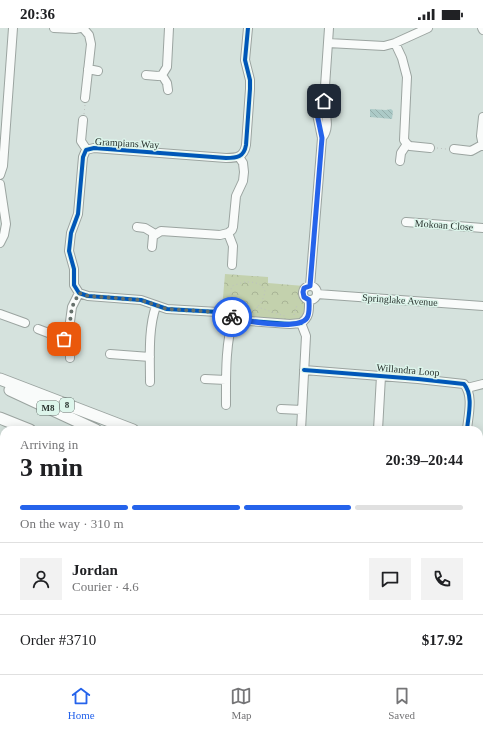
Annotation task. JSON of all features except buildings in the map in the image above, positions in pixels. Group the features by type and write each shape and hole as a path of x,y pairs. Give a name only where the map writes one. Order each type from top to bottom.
{"highway":[{"name":"8","path":"0,379 123,426"},
{"name":"M8","path":"0,386 87,426"},
{"path":"0,418 20,426"}],"street":[{"path":"0,176 3,166 13,28"},
{"path":"54,28 82,28 89,34 90,44 85,98"},
{"path":"146,75 162,75 167,67 169,28"},
{"path":"152,247 152,240 155,234 164,231 220,235 228,233 232,230 236,196 244,177 243,164 240,157 246,150 247,138 250,80 245,60 248,28"},
{"path":"310,286 322,138 326,134 327,125 324,112 324,101 329,28"},
{"path":"328,43 384,46 395,43 428,28"},
{"path":"395,43 402,58 407,77 403,134 404,140 407,144 413,147 430,148"},
{"path":"88,69 98,71"},
{"path":"162,75 167,83 168,90"},
{"path":"454,150 471,151 483,145 483,116"},
{"name":"Grampians Way","path":"83,120 81,141 87,150"},
{"path":"400,161 401,153 407,144"},
{"name":"Grampians Way","path":"79,293 74,285 74,269 69,251 71,233 78,214 83,157 87,150 94,148 226,158 240,157"},
{"path":"0,184 6,224 4,235 0,243"},
{"name":"Mokoan Close","path":"406,222 483,228"},
{"path":"137,227 145,228 155,234"},
{"path":"228,233 233,246 232,265"},
{"path":"309,300 314,298 317,294 314,288 310,286"},
{"path":"309,300 304,297 303,292 304,288 310,286"},
{"path":"64,339 69,329 72,307 79,293 88,296 141,300 156,306 171,309 218,312 249,322 290,324 301,323 306,319 309,300"},
{"name":"Springlake Avenue","path":"317,294 483,306"},
{"path":"150,382 150,357 156,306"},
{"path":"0,314 25,323"},
{"path":"226,405 226,380 230,328 234,317"},
{"path":"301,323 306,336 301,426"},
{"path":"38,329 64,339 70,347 70,358"},
{"path":"110,354 150,357"},
{"name":"Willandra Loop","path":"304,370 460,383 464,384 467,388"},
{"name":"Willandra Loop","path":"378,426 381,376"},
{"path":"205,379 226,380"},
{"path":"467,426 469,398 467,388 483,384"},
{"path":"281,409 302,410"}],"path":[{"path":"83,120 85,98"},
{"path":"430,148 454,150"},
{"path":"257,307 262,301 265,293 265,288 262,285 254,282 244,282 232,286 231,293 233,300 237,306 244,311 252,310 257,307 285,316"},
{"path":"293,318 297,305"}],"green space":[{"path":"225,274 268,277 268,283 304,286 300,295 305,307 304,313 298,320 295,321 244,318 222,309"}],"cycle path":[{"path":"248,28 245,60 250,80 250,89 246,145 244,152 237,157 226,158 94,148 86,150 83,157 78,214 71,233 69,251 74,269 74,285 79,293 88,296 141,300 167,309 218,312 249,321 290,324 301,323"},
{"path":"304,370 464,384 470,400 467,426"}],"way so far":[{"path":"64,339 69,329 72,307 79,293 88,296 141,300 167,309 218,312 232,317"}],"route":[{"path":"232,317 249,322 290,324 301,323 306,319 309,300 304,297 303,290 304,288 310,286 322,138 317,114 324,101"}]}
